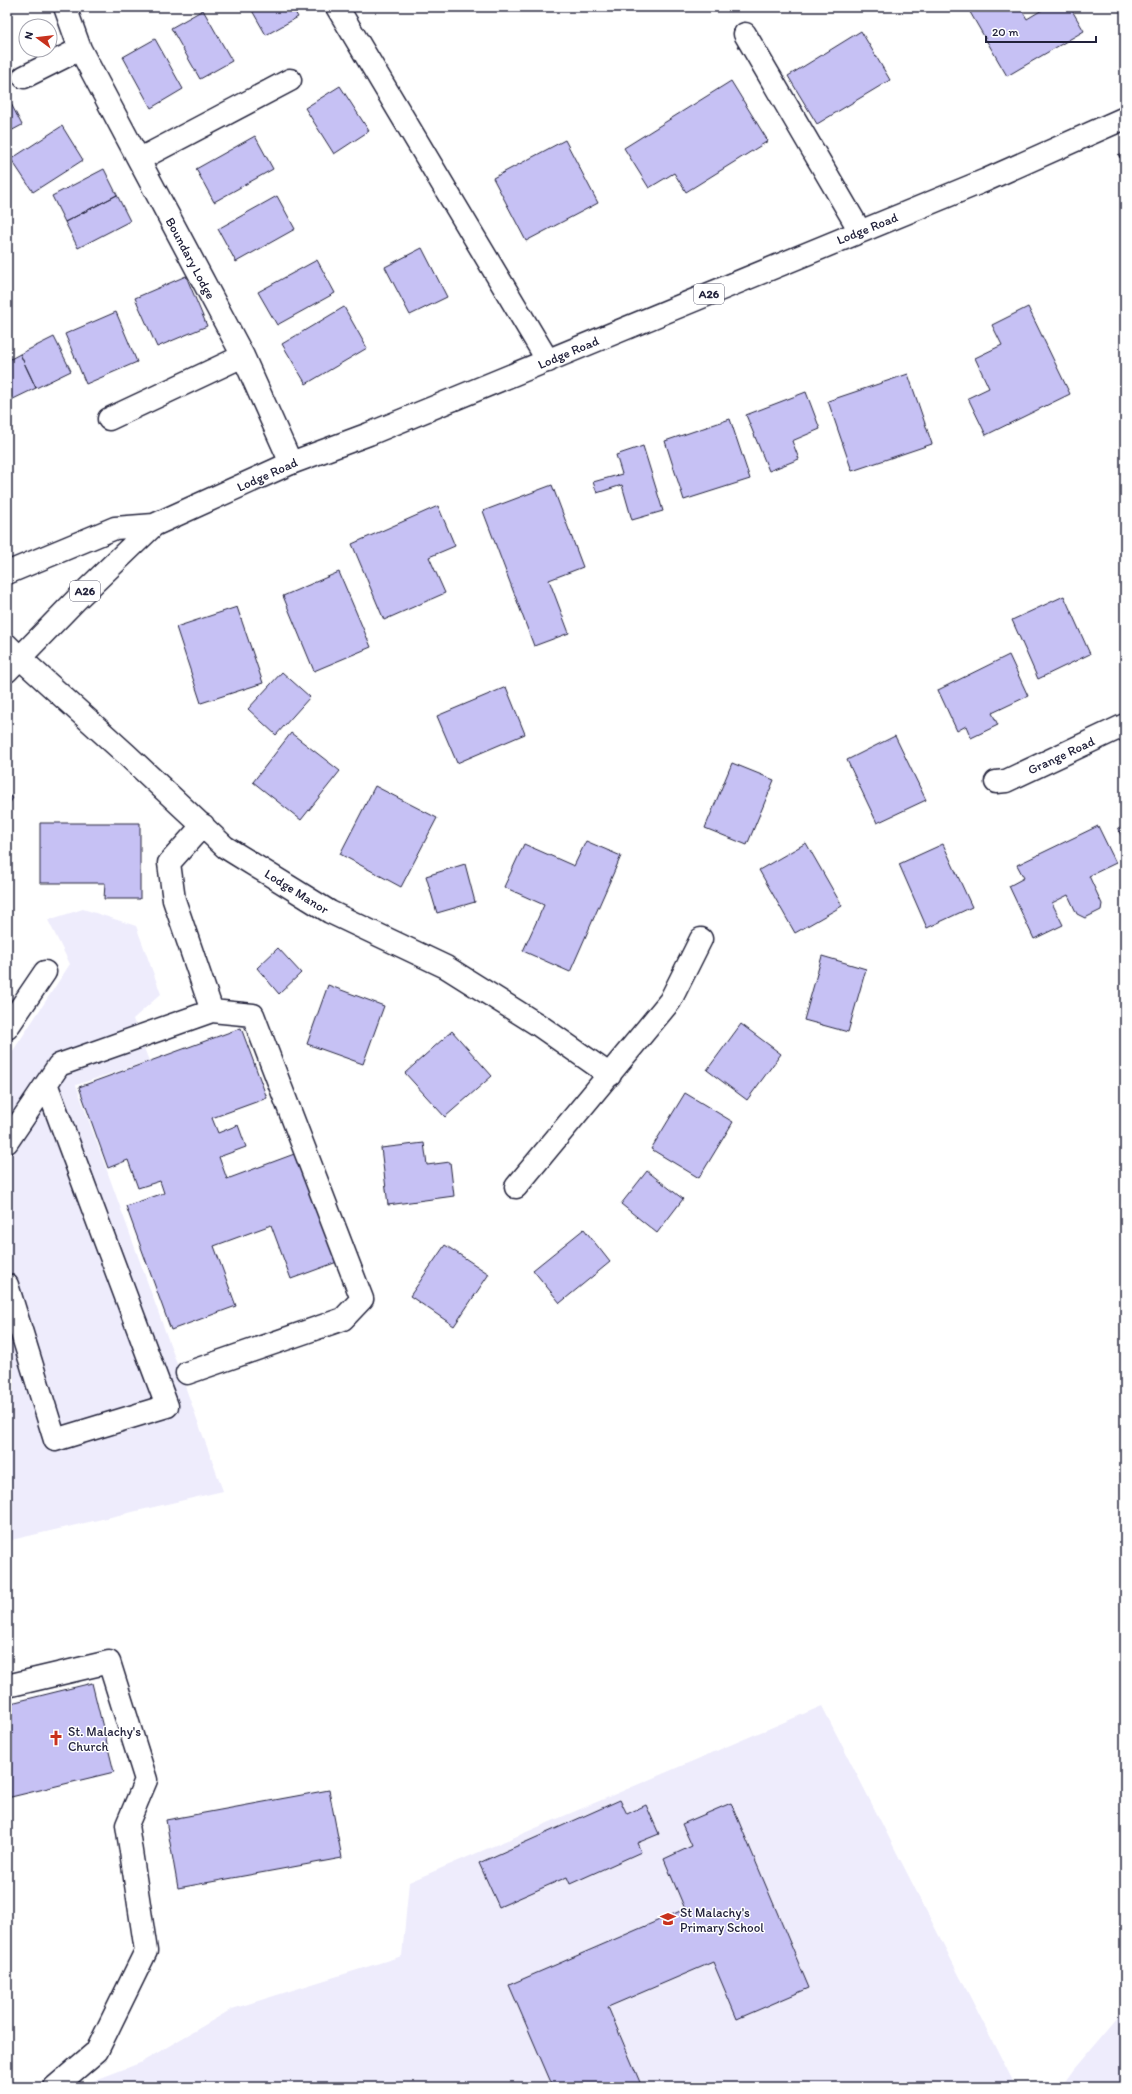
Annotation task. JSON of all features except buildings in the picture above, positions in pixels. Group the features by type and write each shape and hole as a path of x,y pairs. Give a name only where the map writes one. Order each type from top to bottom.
{"street":[{"path":"337,7 548,361"},
{"name":"Boundary Lodge","path":"66,8 80,49 140,159 243,356 291,463"},
{"path":"745,34 860,231"},
{"path":"24,77 80,49"},
{"path":"140,159 290,80"},
{"name":"Lodge Road","path":"7,573 114,528 154,526 291,463 370,434 986,180 1125,118"},
{"path":"109,419 243,356"},
{"name":"A26","path":"11,658 76,600 154,526"},
{"name":"Lodge Manor","path":"11,658 225,847 330,912 446,967 540,1026 610,1075"},
{"name":"Grange Road","path":"996,782 1006,781 1125,725"},
{"path":"203,826 169,863 174,900 212,1011"},
{"path":"516,1187 670,1001 701,939"},
{"path":"7,1028 45,972"},
{"path":"7,1142 46,1086 59,1064 212,1011 253,1015 362,1299 343,1319 187,1373"},
{"path":"7,1285 15,1341 55,1440 167,1406 46,1086"},
{"path":"7,1686 109,1662 146,1780 127,1825 146,1951 97,2050 55,2087"}],"shaded area":[{"path":"83,909 136,926 161,994 133,1019 149,1061 76,1085 223,1491 7,1541 7,1060 70,964 48,920"},
{"name":"St Malachy's Primary School","path":"822,1706 1016,2087 77,2087 140,2063 232,2009 402,1956 409,1882"},
{"path":"1125,2009 1125,2087 1061,2087 1074,2069"}],"place":[{"name":"St. Malachy's Church","path":"56,1738"},
{"name":"St Malachy's Primary School","path":"668,1919"}]}
